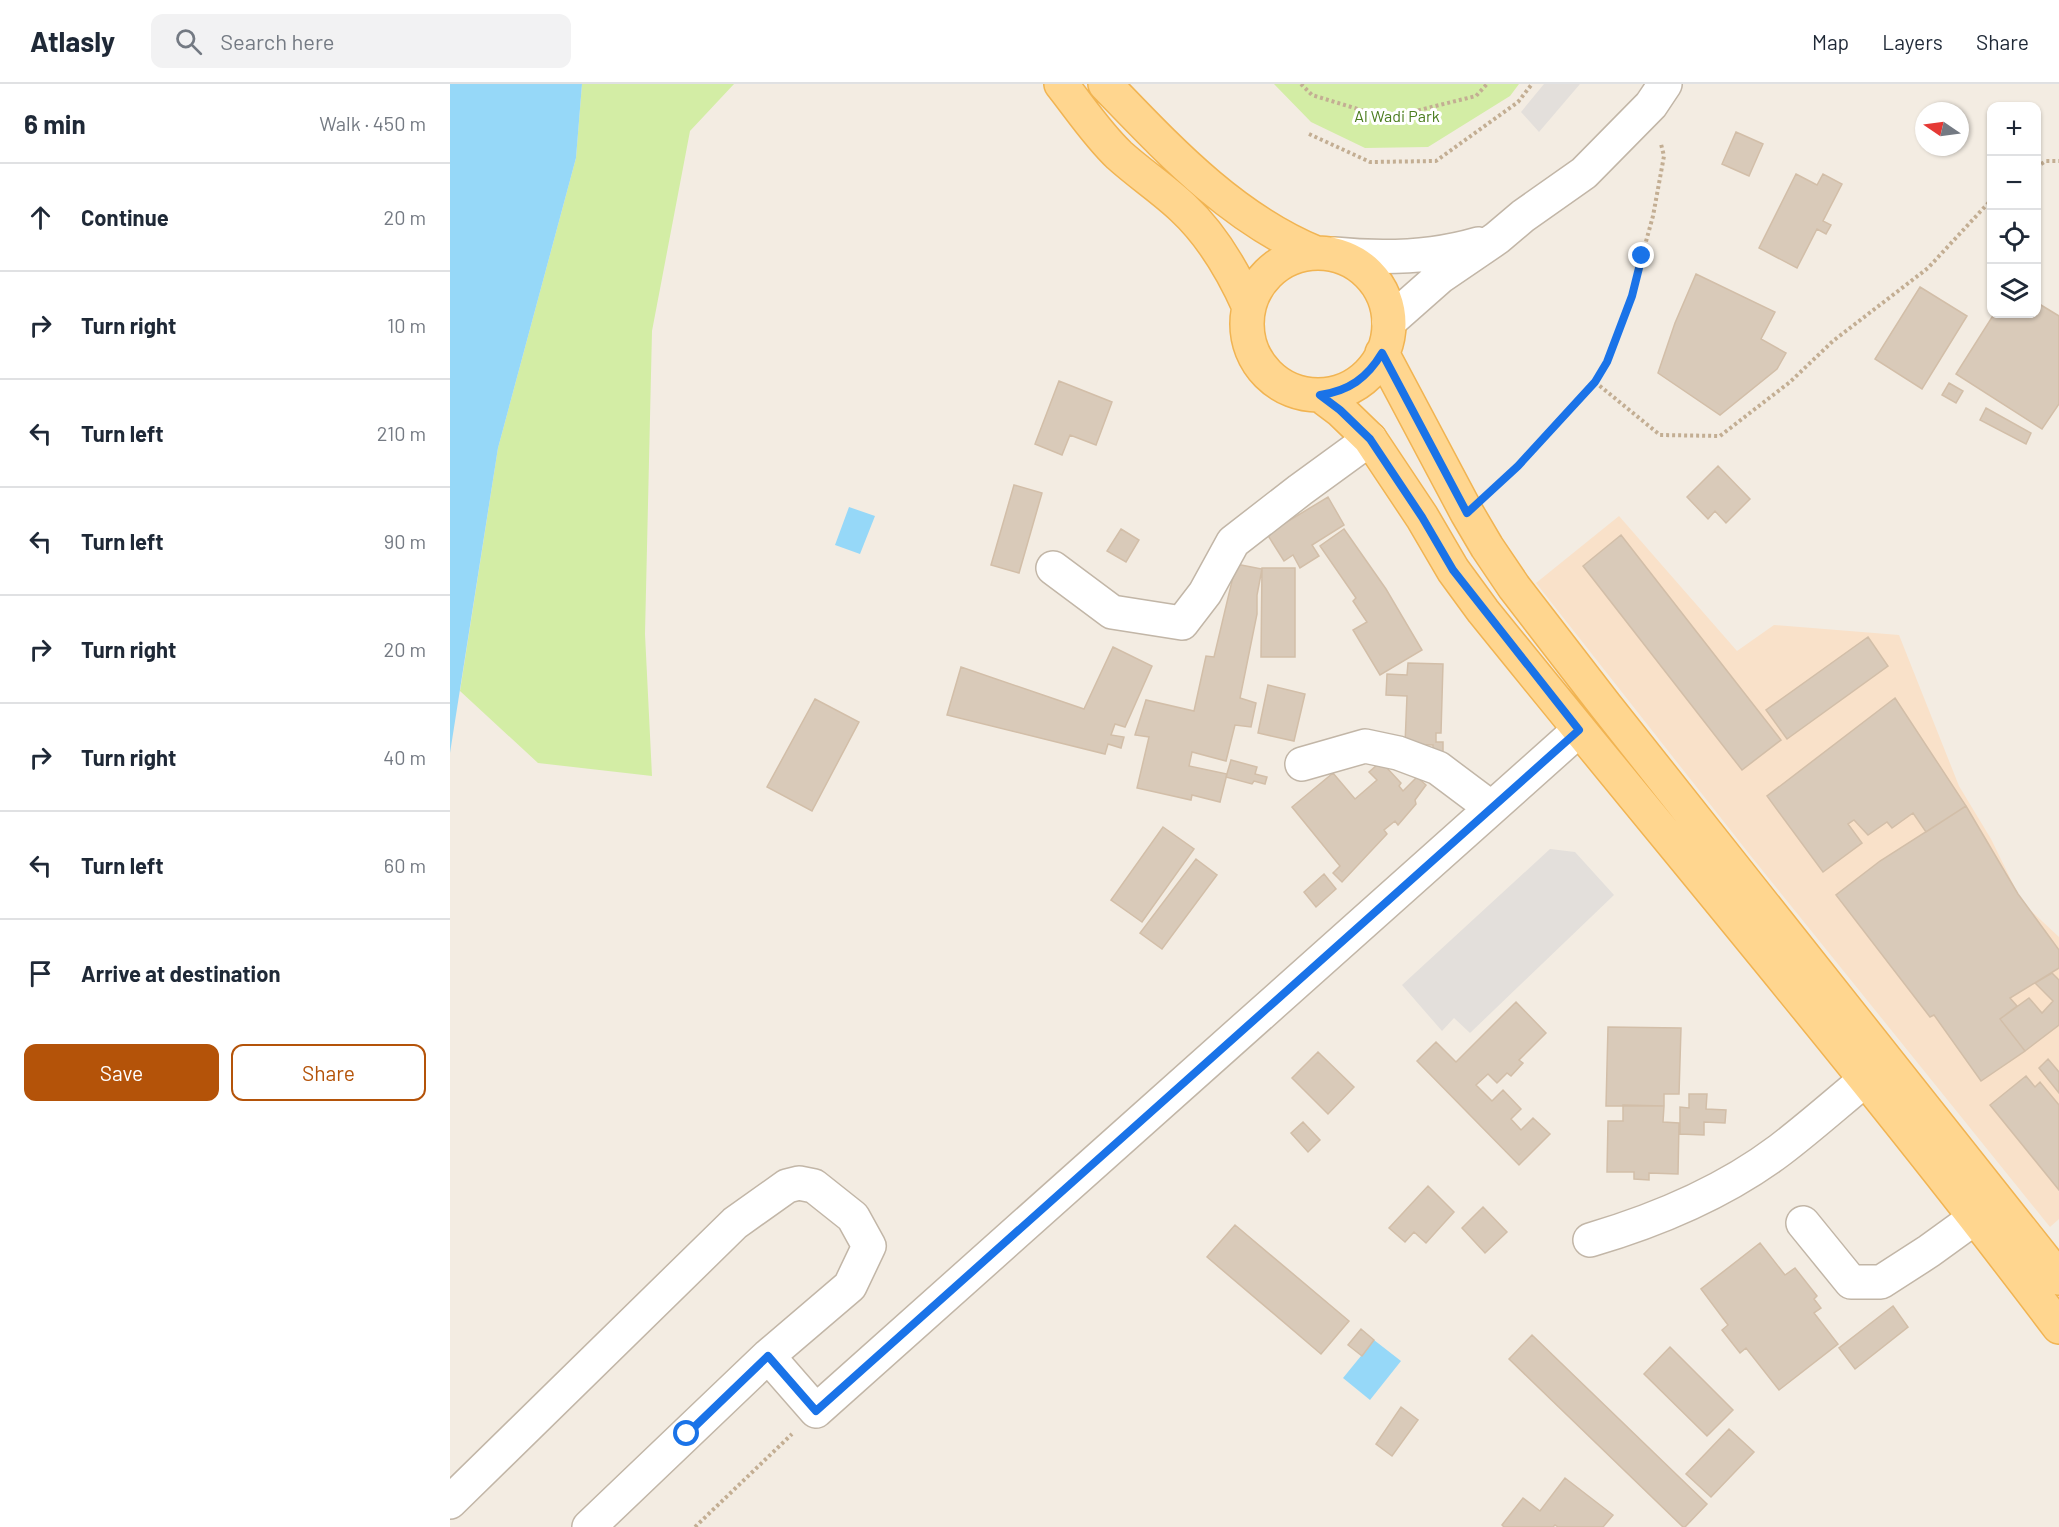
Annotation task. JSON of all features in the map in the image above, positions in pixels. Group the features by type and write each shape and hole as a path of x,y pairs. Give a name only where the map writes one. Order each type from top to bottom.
{"main road":[{"path":"1061,84 1095,129 1118,154 1185,209 1206,233 1223,256 1249,308"},
{"path":"1105,84 1155,135 1230,203 1275,234 1352,261 1367,272 1378,286 1386,304 1386,338 1374,367 1364,378 1350,387 1335,393 1320,395 1302,393 1284,387 1269,375 1258,362 1250,344 1247,326 1249,308 1256,290 1266,275 1281,263 1298,256 1325,253"},
{"path":"1386,338 1467,513 1487,548 1514,587 2059,1278"},
{"path":"1320,395 1340,410 1370,439 1422,517 1453,570 1579,730 1976,1217 2059,1327"}],"street":[{"path":"1386,338 1440,277 1497,238 1522,216 1584,172 1658,95"},
{"path":"1325,253 1400,257 1465,248 1497,238"},
{"path":"1053,568 1113,612 1182,623 1205,592 1233,542 1300,489 1370,439"},
{"path":"768,1356 816,1411 1490,807 1579,730"},
{"path":"1302,764 1365,746 1398,753 1438,768 1490,807"},
{"path":"1590,1240 1670,1213 1745,1174 1779,1151 1865,1080"},
{"path":"450,1502 735,1223 787,1186 799,1183 814,1186 853,1217 869,1246 850,1286 768,1356 589,1527"},
{"path":"1803,1223 1851,1282 1881,1282 1976,1217"}],"path":[{"path":"1301,84 1312,95 1386,118 1476,96 1487,84"},
{"path":"1309,134 1370,162 1436,161 1518,102 1532,84"},
{"path":"1467,513 1518,466 1595,382 1607,362 1632,296 1653,216 1665,156 1658,95"},
{"path":"2041,164 2046,161 2059,161"},
{"path":"1595,382 1660,435 1720,436 1790,382 1833,341 1928,268 1987,204"},
{"path":"695,1527 816,1411"}],"shaded area":[{"path":"1544,84 1580,84 1539,132 1521,112"},
{"path":"1619,516 1737,651 1774,625 1899,635 1959,786 1991,839 2018,894 2027,907 2059,937 2059,1219 2050,1227 1750,855 1536,583"},
{"path":"1550,849 1575,852 1614,895 1470,1033 1454,1018 1442,1031 1402,985"}],"green space":[{"path":"582,84 734,84 690,131 652,331 645,634 652,776 538,763 460,691 498,448 576,158"},
{"name":"Al Wadi Park","path":"1274,84 1519,84 1510,96 1428,147 1365,148 1311,122"}],"water":[{"path":"450,84 582,84 576,158 498,448 450,753"},
{"path":"849,507 875,516 860,554 835,545"},
{"path":"1374,1340 1401,1361 1370,1400 1343,1378"}],"building":[{"path":"1736,132 1763,144 1749,176 1722,164"},
{"path":"1796,174 1817,185 1823,174 1842,184 1823,221 1831,225 1826,234 1817,229 1797,268 1759,248"},
{"path":"1696,274 1775,312 1761,339 1786,353 1777,369 1720,415 1658,373 1675,323"},
{"path":"1920,287 1967,316 1922,389 1875,359"},
{"path":"2041,305 2059,316 2059,404 2042,429 1956,374 1991,318 2041,318"},
{"path":"1059,381 1112,402 1096,445 1070,435 1062,455 1035,444"},
{"path":"1949,383 1963,391 1956,403 1942,395"},
{"path":"1986,408 2031,433 2026,444 1980,420"},
{"path":"1718,466 1750,499 1726,523 1715,511 1708,519 1687,497"},
{"path":"1014,485 1042,493 1019,573 991,565"},
{"path":"1328,497 1344,525 1312,545 1319,556 1300,568 1293,555 1284,561 1267,534"},
{"path":"1121,529 1139,540 1126,562 1107,551"},
{"path":"1344,529 1386,589 1422,650 1380,675 1353,630 1367,622 1353,601 1356,598 1320,546"},
{"path":"1621,535 1781,740 1742,770 1583,566"},
{"path":"1236,564 1262,569 1257,595 1257,614 1240,698 1256,703 1251,727 1235,725 1226,761 1192,752 1189,766 1227,774 1220,802 1192,795 1191,800 1137,788 1149,737 1135,735 1146,700 1194,711 1206,656 1214,657"},
{"path":"1262,568 1295,568 1295,657 1261,657"},
{"path":"1868,637 1888,666 1787,739 1766,710"},
{"path":"1113,647 1152,666 1125,727 1115,724 1111,735 1124,737 1121,748 1108,744 1105,754 947,715 961,667 1084,709"},
{"path":"1408,663 1443,664 1441,733 1436,733 1436,742 1443,742 1443,753 1433,753 1433,745 1405,744 1407,696 1386,695 1387,674 1407,675"},
{"path":"1268,685 1305,694 1294,741 1258,733"},
{"path":"1895,698 1966,806 1926,832 1913,813 1892,828 1887,822 1868,835 1854,820 1848,824 1862,843 1823,872 1767,796"},
{"path":"815,699 859,722 812,811 767,787"},
{"path":"1386,757 1386,767 1401,783 1399,786 1403,791 1417,777 1426,785 1415,800 1416,804 1398,825 1395,821 1384,830 1387,834 1342,882 1333,873 1340,866 1292,807 1333,773 1355,799 1377,780 1369,772"},
{"path":"1231,760 1257,767 1255,774 1267,777 1265,784 1254,781 1252,784 1226,777"},
{"path":"1966,806 2018,894 2059,950 2059,968 2010,998 2017,1006 2000,1019 2025,1051 1981,1081 1934,1015 1930,1017 1836,895 1880,861"},
{"path":"1163,827 1194,849 1142,922 1111,900"},
{"path":"1196,859 1217,875 1162,949 1140,933"},
{"path":"1324,874 1336,889 1316,907 1304,892"},
{"path":"2052,973 2059,980 2059,1025 2025,1051 2000,1019 2029,998 2042,1013 2053,1001 2035,983"},
{"path":"1516,1002 1546,1033 1519,1060 1523,1063 1511,1076 1507,1073 1497,1083 1488,1074 1476,1085 1492,1101 1503,1090 1521,1109 1511,1119 1521,1130 1533,1118 1550,1134 1519,1165 1417,1061 1436,1042 1456,1062"},
{"path":"1608,1027 1681,1028 1679,1094 1664,1094 1664,1106 1606,1106"},
{"path":"1318,1052 1354,1087 1328,1114 1292,1078"},
{"path":"2048,1059 2059,1072 2059,1093 2039,1068"},
{"path":"2026,1076 2035,1087 2040,1082 2059,1105 2059,1190 1990,1105"},
{"path":"1689,1094 1707,1094 1706,1109 1726,1110 1725,1123 1704,1122 1704,1135 1680,1134 1680,1107 1689,1108"},
{"path":"1623,1105 1664,1106 1663,1122 1679,1123 1678,1174 1649,1173 1649,1180 1634,1179 1634,1172 1607,1172 1608,1121 1623,1121"},
{"path":"1303,1122 1320,1140 1308,1152 1291,1133"},
{"path":"1428,1186 1454,1212 1426,1243 1414,1232 1405,1242 1389,1228"},
{"path":"1483,1207 1507,1232 1485,1253 1462,1228"},
{"path":"1235,1225 1349,1321 1321,1354 1207,1257"},
{"path":"1760,1243 1785,1275 1795,1268 1817,1296 1814,1299 1821,1308 1814,1313 1838,1344 1779,1390 1746,1348 1740,1353 1722,1330 1728,1325 1701,1289"},
{"path":"1893,1306 1908,1327 1855,1369 1839,1348"},
{"path":"1361,1329 1374,1340 1362,1356 1348,1345"},
{"path":"1532,1335 1707,1504 1685,1527 1509,1359"},
{"path":"1670,1347 1733,1410 1707,1436 1644,1374"},
{"path":"1401,1407 1418,1420 1392,1456 1376,1444"},
{"path":"1729,1429 1754,1452 1711,1497 1686,1474"},
{"path":"1565,1478 1613,1515 1603,1527 1558,1527 1555,1525 1553,1527 1504,1527 1502,1525 1523,1498 1540,1511"}],"route":[{"path":"687,1434 768,1356 816,1411 1579,730 1453,570 1422,517 1370,439 1340,410 1320,395 1335,393 1364,378 1382,353 1467,513 1518,466 1595,382 1607,362 1632,296 1642,256"}]}
